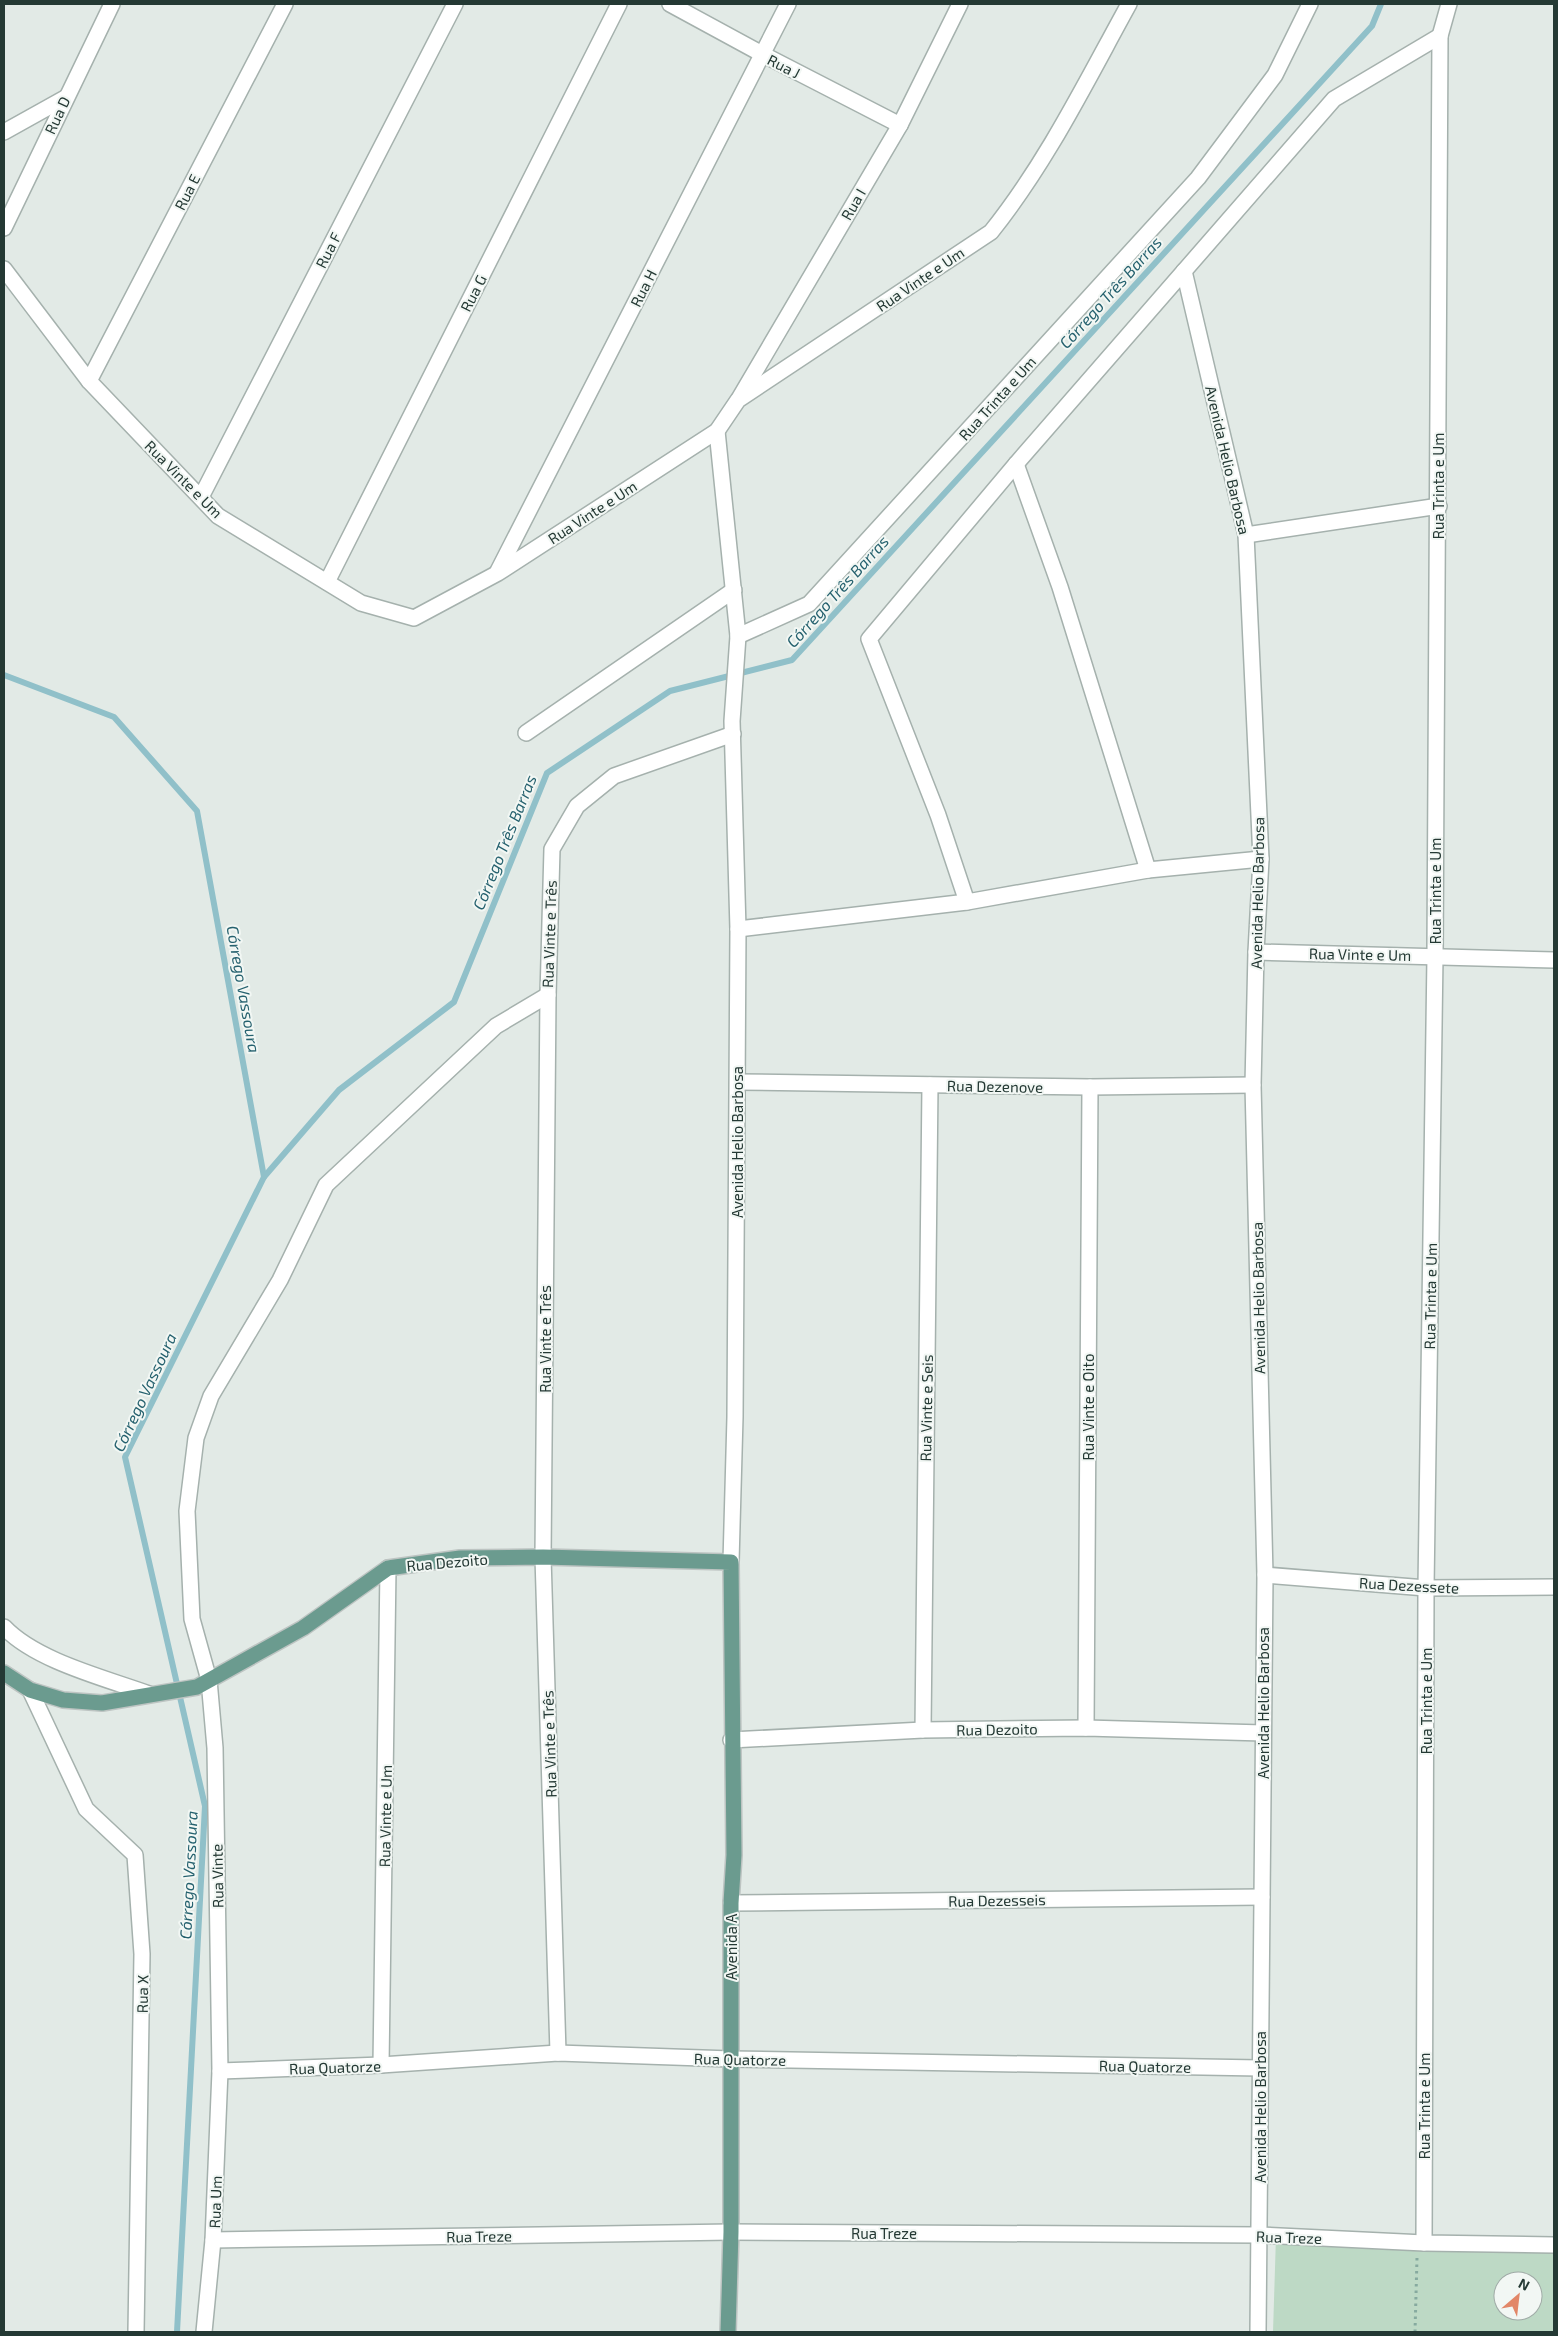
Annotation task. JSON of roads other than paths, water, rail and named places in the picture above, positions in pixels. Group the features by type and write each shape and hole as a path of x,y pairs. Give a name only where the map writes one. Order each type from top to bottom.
{"main road":[{"name":"Rua Dezoito","path":"203,1684 303,1628 388,1568 460,1558 543,1557 731,1562"},
{"name":"Avenida A","path":"728,2332 731,2232 731,1904 734,1855 731,1740 731,1562"},
{"path":"4,1674 30,1690 63,1700 102,1703 203,1684"}],"street":[{"name":"Rua D","path":"4,228 65,98 112,4"},
{"name":"Rua E","path":"89,381 285,4"},
{"name":"Rua F","path":"201,497 455,4"},
{"name":"Rua G","path":"327,582 619,4"},
{"name":"Rua J","path":"670,4 900,125"},
{"name":"Rua H","path":"498,573 788,4"},
{"name":"Rua I","path":"738,400 900,125 960,4"},
{"name":"Rua Vinte e Um","path":"4,269 89,381 218,516 361,603 414,618 498,573 716,431 738,400 991,232 1016,201 1043,162 1129,4"},
{"name":"Rua Trinta e Um","path":"738,636 809,604 1198,178 1275,75 1310,4"},
{"name":"Rua Trinta e Um","path":"1421,2243 1426,1588 1439,506 1437,349 1440,36 1448,4"},
{"path":"967,902 938,815 869,639 1016,464 1334,99 1440,36"},
{"path":"4,132 65,98"},
{"name":"Avenida Helio Barbosa","path":"1184,270 1246,535 1261,859 1256,952 1253,1085 1264,1575 1258,2332"},
{"name":"Avenida Helio Barbosa","path":"716,431 738,636 732,728 738,929 738,1082 735,1418 731,1562"},
{"path":"1016,464 1060,587 1148,870"},
{"path":"1246,535 1439,506"},
{"path":"526,733 734,590"},
{"name":"Rua Vinte e Três","path":"558,2053 543,1557 548,996 552,849 577,806 614,776 732,728"},
{"path":"738,929 967,902 1148,870 1261,859"},
{"name":"Rua Vinte e Um","path":"1256,952 1554,960"},
{"name":"Rua Vinte","path":"220,2071 215,1748 192,1619 187,1511 196,1438 211,1396 280,1280 326,1185 496,1026 548,996"},
{"name":"Rua Dezenove","path":"738,1082 1090,1087 1253,1085"},
{"name":"Rua Vinte e Seis","path":"923,1730 930,1085"},
{"name":"Rua Vinte e Oito","path":"1086,1728 1090,1087"},
{"name":"Rua Vinte e Um","path":"381,2065 388,1568"},
{"name":"Rua Dezessete","path":"1264,1575 1426,1588 1554,1587"},
{"path":"4,1627 15,1639 33,1649 75,1667 150,1694"},
{"name":"Rua X","path":"30,1690 86,1809 135,1855 142,1954 136,2332"},
{"name":"Rua Dezoito","path":"731,1740 923,1730 1086,1728 1263,1732"},
{"name":"Rua Dezesseis","path":"731,1904 1262,1897"},
{"name":"Rua Quatorze","path":"220,2071 381,2065 558,2053 731,2059 1260,2068"},
{"name":"Rua Um","path":"204,2332 213,2240 220,2071"},
{"name":"Rua Treze","path":"213,2240 731,2232 1259,2235 1421,2243 1554,2244"}],"waterway":[{"name":"Córrego Três Barras","path":"177,2332 205,1806 125,1457 264,1177 339,1090 454,1002 547,773 670,691 792,660 1372,26 1381,4"},
{"name":"Córrego Vassoura","path":"4,675 114,717 197,811 264,1177"}]}
